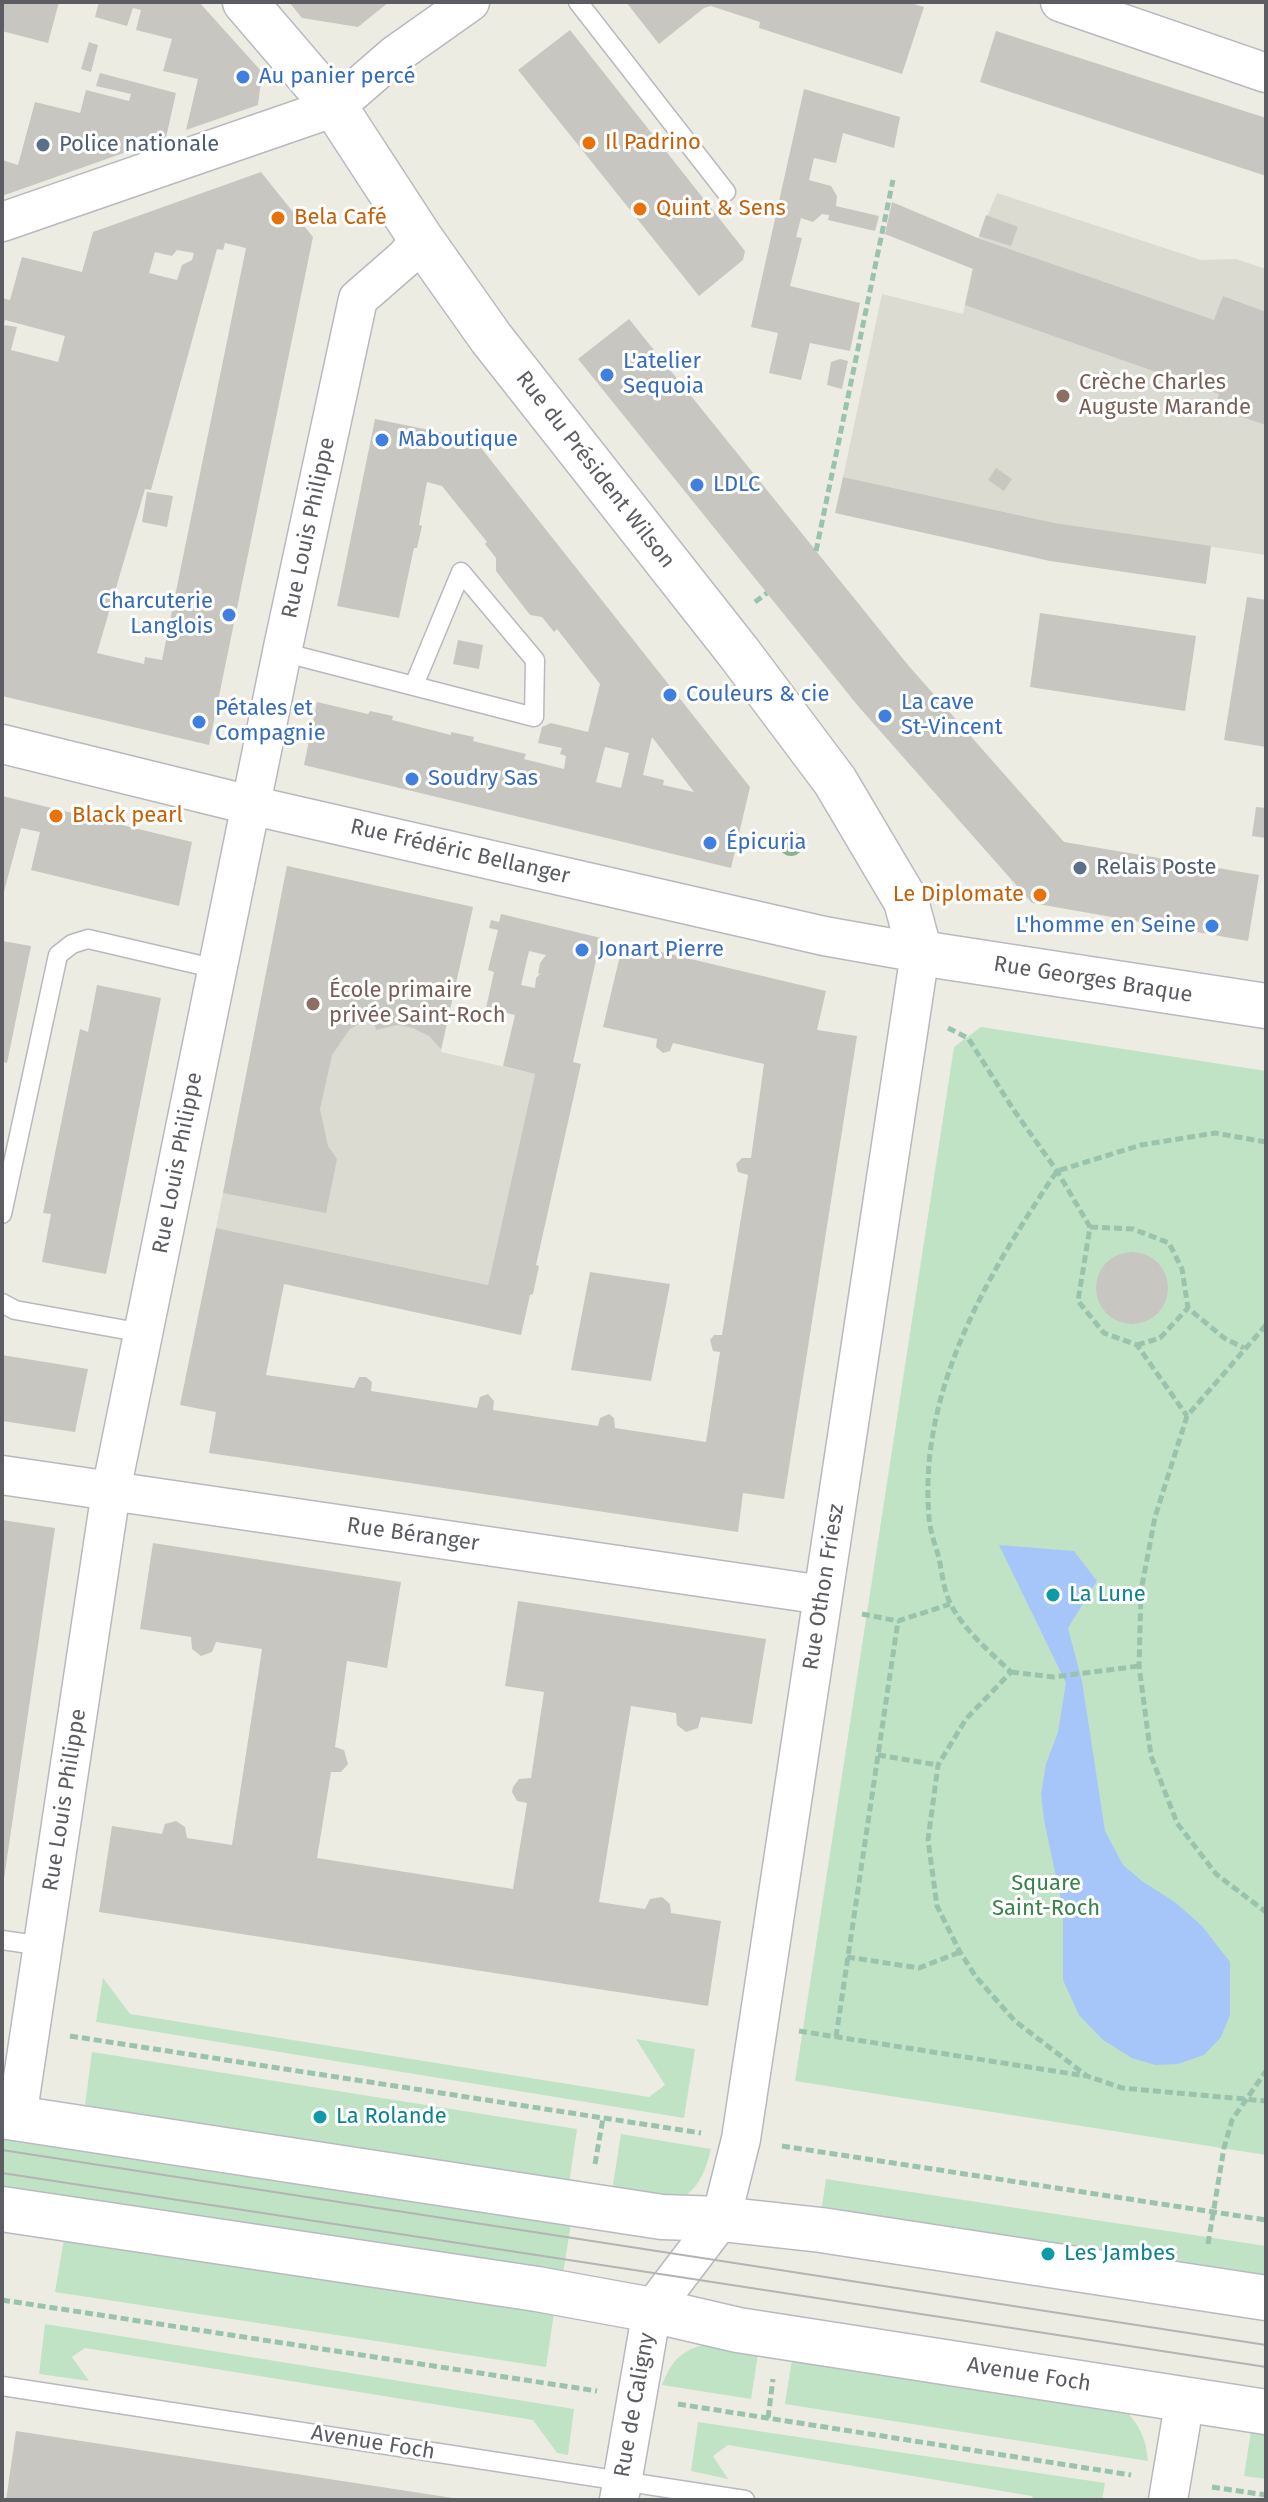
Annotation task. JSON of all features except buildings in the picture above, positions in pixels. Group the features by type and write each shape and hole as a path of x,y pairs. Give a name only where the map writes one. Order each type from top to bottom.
{"street":[{"name":"Rue du Président Wilson","path":"245,2 335,107 421,239 491,338 739,653 846,797 906,901 920,953"},
{"path":"2,222 335,107 395,55 470,2"},
{"path":"1060,2 1266,73"},
{"name":"Rue Louis Philippe","path":"10,2117 30,2030 111,1491 250,805 358,299 405,258 421,239"},
{"name":"Rue Frédéric Bellanger","path":"2,744 250,805 824,936 920,953"},
{"name":"Rue Georges Braque","path":"920,953 1266,1006"},
{"name":"Rue Othon Friesz","path":"721,2219 741,2139 920,953"},
{"name":"Rue Béranger","path":"2,1475 822,1601"},
{"path":"10,2117 662,2217 721,2219 821,2230 1266,2298"},
{"name":"Avenue Foch","path":"2,2209 507,2284 652,2310 738,2330 1266,2412"},
{"path":"652,2310 721,2219"},
{"name":"Rue de Caligny","path":"621,2490 652,2310"},
{"path":"1168,2500 1185,2399"}],"lane":[{"path":"578,2 726,192"},
{"path":"282,652 534,717 535,660 461,572 414,685"},
{"path":"2,1214 58,955 72,944 88,939 217,969"},
{"path":"2,1303 15,1310 143,1333"},
{"path":"2,1940 43,1946"},
{"name":"Avenue Foch","path":"2,2386 621,2490 745,2500"}],"path":[{"path":"816,551 893,180"},
{"path":"912,1009 968,1038 1057,1171 1090,1227 1078,1301 1104,1333 1137,1345 1187,1416"},
{"path":"1139,1666 1053,1677 1011,1672 975,1638 950,1604 929,1519 929,1458 943,1387 972,1315 1005,1251 1057,1171 1141,1145 1215,1133 1266,1142"},
{"path":"1090,1227 1133,1229 1169,1243 1182,1269 1188,1308 1224,1338 1244,1348"},
{"path":"1137,1345 1160,1338 1188,1308"},
{"path":"1266,1325 1187,1416 1155,1517 1141,1591 1139,1666 1151,1756 1177,1823 1216,1874 1266,1912"},
{"path":"822,1601 898,1621 950,1604"},
{"path":"836,2037 898,1621"},
{"path":"1011,1672 966,1719 938,1765 928,1840 937,1906 976,1977 1015,2021 1087,2076"},
{"path":"878,1755 938,1765"},
{"path":"847,1957 919,1968 960,1952"},
{"path":"759,2024 1087,2076 1122,2088 1266,2101"},
{"path":"30,2030 1266,2220"},
{"path":"1201,2288 1224,2148 1232,2120 1266,2071"},
{"path":"2,2300 608,2393"},
{"path":"675,2403 1133,2475"},
{"path":"1209,2486 1266,2495"}],"shaded area":[{"name":"Crèche Charles Auguste Marande","path":"997,193 1201,260 1236,259 1266,269 1266,555 1055,523 843,477 882,294 963,314 979,236"},
{"path":"287,866 473,907 441,1052 535,1074 488,1285 216,1228"}],"green space":[{"name":"Square Saint-Roch","path":"981,1027 1266,1071 1266,2155 795,2081 954,1047"},
{"path":"103,1978 130,2014 649,2097 665,2085 636,2039 695,2049 684,2118 96,2022"},
{"path":"92,2052 577,2129 568,2191 84,2113"},
{"path":"2,2128 572,2217 562,2281 2,2195"},
{"path":"621,2134 711,2149 696,2185 687,2194 663,2201 611,2197"},
{"path":"826,2179 1266,2246 1266,2287 820,2219"},
{"path":"65,2233 555,2306 546,2367 55,2292"},
{"path":"45,2324 574,2409 568,2455 557,2453 533,2420 85,2348 72,2357 89,2381 39,2374"},
{"path":"721,2342 759,2348 751,2399 662,2385 672,2366 684,2353"},
{"path":"793,2352 1122,2407 1141,2431 1148,2461 785,2404"},
{"path":"698,2422 1105,2483 1102,2500 1034,2500 1032,2496 728,2445 713,2456 728,2479 691,2471"},
{"path":"1252,2425 1266,2427 1266,2479 1244,2476"}],"water":[{"path":"999,1545 1074,1551 1097,1581 1068,1628 1082,1681 1105,1831 1123,1865 1202,1926 1230,1962 1230,2015 1221,2037 1204,2055 1178,2064 1155,2065 1132,2058 1103,2040 1079,2015 1063,1980 1063,1910 1041,1794 1046,1764 1058,1732 1066,1683"}],"tram line":[{"path":"2,2150 1266,2345"},
{"path":"2,2173 1266,2367"}],"place":[{"name":"Au panier percé","path":"243,77"},
{"name":"Il Padrino","path":"589,143"},
{"name":"Police nationale","path":"43,145"},
{"name":"Quint & Sens","path":"640,209"},
{"name":"Bela Café","path":"278,218"},
{"name":"L'atelier Sequoia","path":"607,375"},
{"name":"Crèche Charles Auguste Marande","path":"1063,396"},
{"name":"Maboutique","path":"382,440"},
{"name":"LDLC","path":"697,485"},
{"name":"Charcuterie Langlois","path":"229,615"},
{"name":"Couleurs & cie","path":"670,695"},
{"name":"La cave St-Vincent","path":"885,716"},
{"name":"Pétales et Compagnie","path":"199,722"},
{"name":"Soudry Sas","path":"412,779"},
{"name":"Black pearl","path":"56,816"},
{"name":"Épicuria","path":"710,843"},
{"name":"Relais Poste","path":"1080,868"},
{"name":"Le Diplomate","path":"1040,895"},
{"name":"L'homme en Seine","path":"1212,926"},
{"name":"Jonart Pierre","path":"582,950"},
{"name":"École primaire privée Saint-Roch","path":"313,1004"},
{"name":"La Lune","path":"1053,1595"},
{"name":"La Rolande","path":"320,2117"},
{"name":"Les Jambes","path":"1048,2254"}]}
